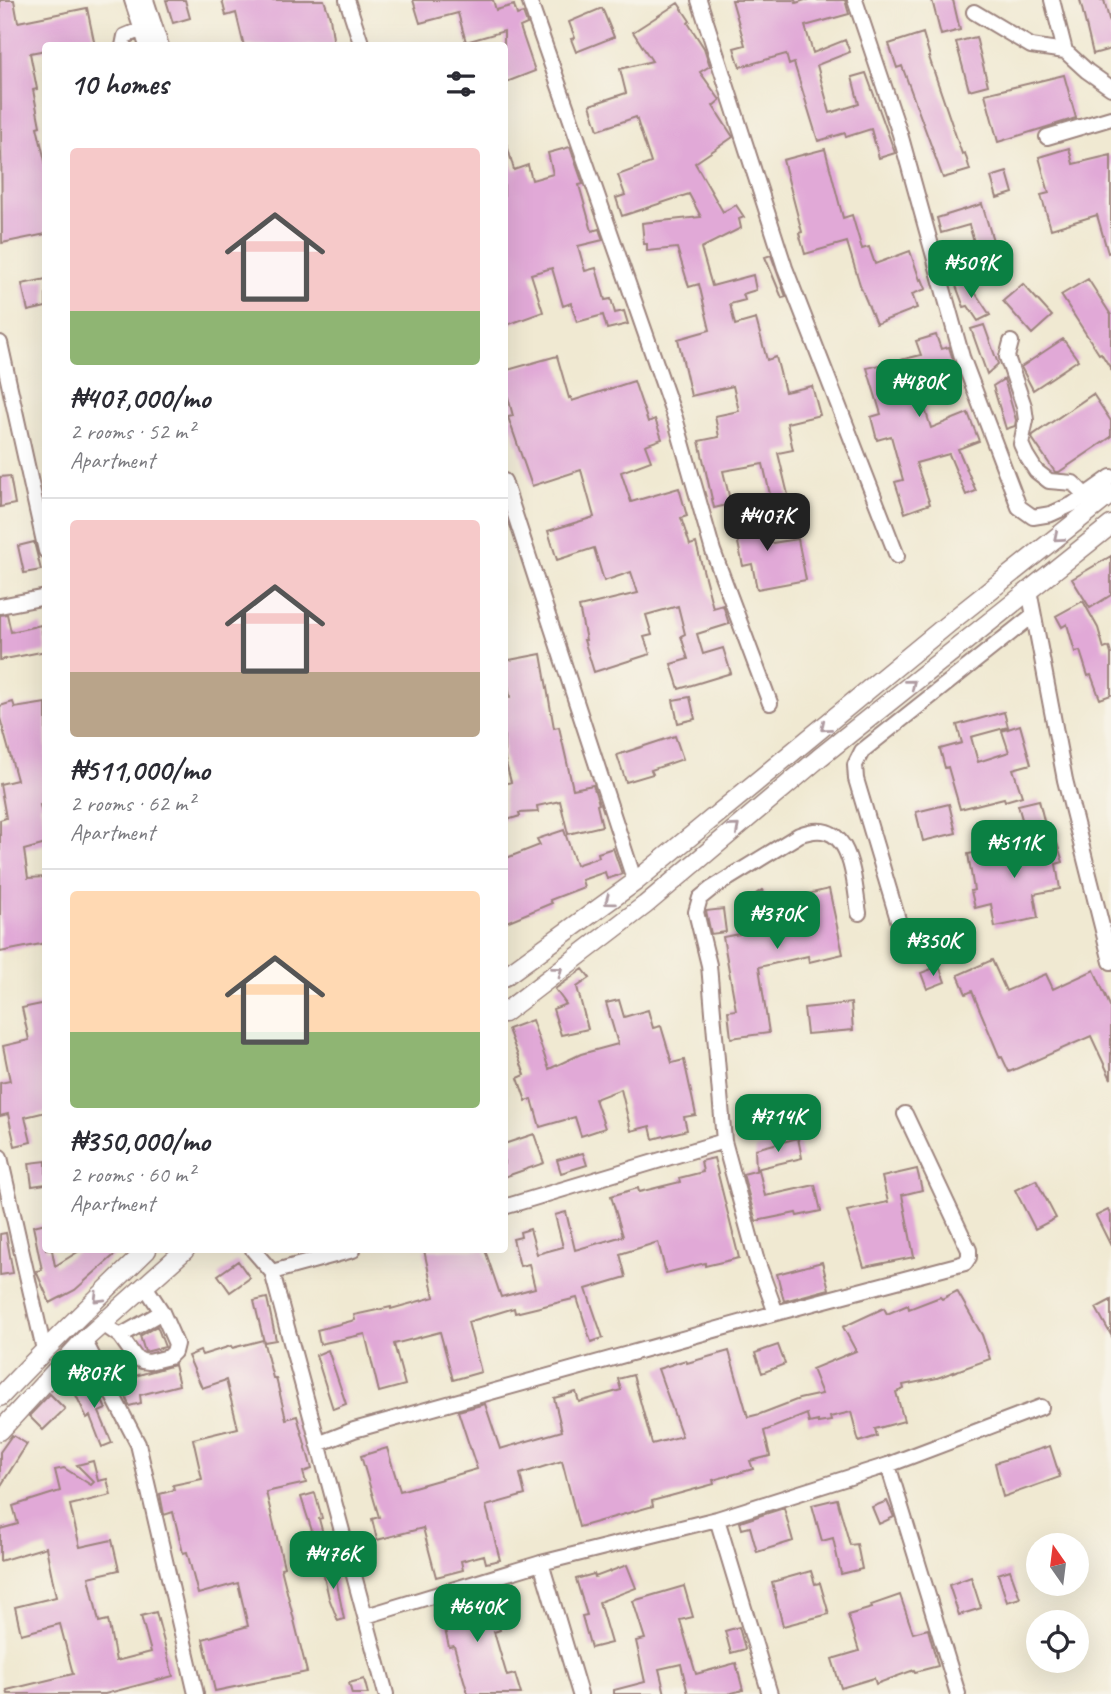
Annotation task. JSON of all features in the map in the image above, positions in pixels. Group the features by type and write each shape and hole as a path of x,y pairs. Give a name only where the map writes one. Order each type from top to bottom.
{"main road":[{"path":"508,974 635,882 954,619 1111,494"},
{"path":"508,1009 645,905 751,814 1111,525"},
{"path":"0,1397 143,1253"},
{"path":"0,1431 84,1340 183,1253"}],"street":[{"path":"132,0 146,42"},
{"path":"146,0 160,42"},
{"path":"347,0 361,42"},
{"path":"529,0 675,418 713,551 770,703"},
{"path":"699,0 785,268 897,556"},
{"path":"855,0 900,134 962,357 1019,507 1033,517 1051,514 1086,496 1111,477"},
{"path":"1052,0 1065,51 1111,88"},
{"path":"974,12 1031,46 1065,51"},
{"path":"124,42 125,36 142,29"},
{"path":"1047,137 1111,117"},
{"path":"1011,342 1007,357 1024,406 1026,420 1021,444 1026,455 1036,471 1049,481 1073,483 1086,496"},
{"path":"0,343 42,533"},
{"path":"508,493 635,882"},
{"path":"1029,590 1065,780 1111,962"},
{"path":"0,606 42,598"},
{"path":"902,933 856,779 855,765 862,751 1032,616"},
{"path":"776,1313 756,1258 724,1142 709,965 696,912 700,898 711,889 811,830 826,831 840,839 848,854 859,913"},
{"path":"318,1444 354,1430 965,1263 969,1250 905,1114"},
{"path":"508,1206 724,1142"},
{"path":"0,1157 44,1350"},
{"path":"256,1253 272,1272 386,1694"},
{"path":"272,1272 343,1253"},
{"path":"103,1324 120,1336 135,1357 142,1361 169,1357 176,1344 162,1312 145,1286"},
{"path":"120,1336 162,1312"},
{"path":"84,1340 138,1444 196,1694"},
{"path":"366,1616 541,1563 717,1519 888,1465 1041,1407"},
{"path":"888,1465 958,1694"},
{"path":"717,1519 770,1694"},
{"path":"541,1563 580,1694"}],"building":[{"path":"0,0 14,0 18,22 87,8 94,42 42,42 42,51 30,53 37,89 33,90 42,148 42,235 2,243"},
{"path":"166,0 185,0 190,18 173,23"},
{"path":"222,0 324,0 330,17 333,42 243,42 236,13 226,16"},
{"path":"413,0 493,0 496,10 514,5 517,15 523,13 527,24 520,27 535,71 508,81 508,42 504,42 504,31 466,42 458,13 420,23"},
{"path":"732,0 795,0 796,3 805,0 845,0 849,14 805,26 813,53 845,40 850,52 817,65 830,113 859,104 852,77 866,73 895,153 879,158 871,129 846,137 845,133 818,141 794,63 789,65 786,54 740,67 734,48 745,45"},
{"path":"932,0 953,0 960,30 941,35"},
{"path":"1080,0 1104,0 1111,27 1111,49 1093,54"},
{"path":"678,3 704,48 710,66 700,72 720,100 713,106 733,137 695,163 723,212 736,205 744,217 739,219 741,228 701,248 712,286 753,275 756,290 743,294 745,300 730,304 735,325 756,319 767,360 776,357 785,392 812,386 820,415 787,423 793,450 778,453 789,499 772,503 763,464 723,471 731,504 714,508 699,441 719,437 715,416 739,411 733,386 691,396 678,339 710,330 699,284 689,287 677,248 647,251 642,223 701,217 689,194 622,216 616,198 625,195 618,175 651,163 636,117 598,130 590,105 626,93 620,69 652,61 633,32"},
{"path":"602,8 614,37 576,52 571,39 575,38 569,22"},
{"path":"923,33 962,154 965,153 970,170 943,178 902,66 897,68 889,44"},
{"path":"976,37 988,85 969,90 956,42"},
{"path":"1064,75 1076,118 998,142 985,94"},
{"path":"570,147 583,184 579,185 592,231 599,229 603,240 578,246 585,271 596,268 605,300 611,299 615,313 624,311 628,324 607,329 603,315 577,322 571,303 563,306 552,268 531,274 543,312 508,325 508,149 514,170 528,165 532,180 553,174 548,153"},
{"path":"1069,148 1073,164 1111,155 1111,252 1108,253 1097,215 1051,229 1041,195 1049,193 1039,157"},
{"path":"825,149 843,218 852,215 862,249 869,247 875,264 910,251 926,289 912,294 917,308 876,324 861,288 847,242 805,254 783,160"},
{"path":"1007,172 1013,193 997,198 991,177"},
{"path":"982,204 994,244 976,249 969,225 941,233 937,218"},
{"path":"771,255 786,297 782,298 765,257"},
{"path":"966,279 990,315 978,321 968,306 964,307 955,283"},
{"path":"1088,279 1111,315 1111,369 1061,295"},
{"path":"42,280 42,308 28,311 22,284"},
{"path":"1023,284 1052,316 1032,334 1003,301"},
{"path":"984,325 998,364 987,374 971,329"},
{"path":"936,335 941,349 949,347 956,376 920,393 931,428 968,413 979,441 958,449 976,491 966,495 949,454 916,463 930,504 905,513 895,482 903,480 891,436 877,440 871,417 881,414 867,368 921,355 916,341"},
{"path":"1063,339 1078,360 1033,390 1021,367"},
{"path":"557,356 572,401 634,381 648,422 655,419 662,439 645,445 651,461 621,472 631,502 679,488 687,516 681,518 690,545 696,543 713,608 723,605 729,624 697,634 703,654 723,648 731,673 679,689 671,664 688,659 681,636 685,634 678,606 646,615 652,635 644,637 650,654 594,672 584,640 579,607 638,593 631,572 604,581 594,548 557,560 548,531 594,517 581,470 532,486 508,417 513,416 508,397 508,370"},
{"path":"1004,379 1016,420 1015,426 1006,429 993,386"},
{"path":"1093,394 1111,421 1111,437 1059,472 1055,472 1032,438 1033,435"},
{"path":"10,476 15,504 0,507 0,477"},
{"path":"760,509 766,544 798,539 806,580 757,589 752,564 743,566 732,515"},
{"path":"34,542 41,570 24,573 18,546"},
{"path":"1111,556 1111,595 1090,608 1072,579"},
{"path":"1083,601 1098,628 1104,649 1109,647 1111,654 1111,695 1100,699 1091,675 1088,676 1080,651 1075,652 1067,624 1062,627 1056,616"},
{"path":"7,614 11,632 41,625 42,652 0,660 0,615"},
{"path":"541,654 554,728 559,727 573,789 593,785 602,826 568,834 560,801 537,806 538,812 519,813 520,816 508,820 508,783 511,782 508,771 508,660"},
{"path":"690,697 695,719 678,723 673,700"},
{"path":"13,702 15,708 42,704 42,845 24,850 28,878 42,877 42,944 0,952 0,820 6,818 0,784 17,780 0,718 0,706"},
{"path":"1004,712 1008,727 971,737 978,762 1009,752 1002,731 1020,725 1031,764 1013,769 1022,796 960,809 940,749 962,743 957,725"},
{"path":"675,736 683,759 651,770 653,774 626,782 617,755"},
{"path":"1039,800 1045,825 1025,830 1018,805"},
{"path":"949,804 956,833 923,841 916,812"},
{"path":"564,830 576,865 599,857 598,853 613,848 622,874 607,879 605,872 582,880 584,887 550,900 552,903 508,921 508,857 540,845 537,839"},
{"path":"1031,843 1032,850 1057,843 1063,862 1056,864 1060,889 1034,894 1038,918 995,927 991,904 975,908 968,854"},
{"path":"829,889 843,954 809,962 808,956 759,967 769,1033 731,1038 728,1011 736,1010 723,937 767,929 748,899 762,890 770,903"},
{"path":"723,909 726,932 711,934 706,911"},
{"path":"992,960 1006,991 1046,974 1053,989 1094,970 1111,1008 1111,1079 1091,1036 1009,1072 1002,1057 1000,1058 972,991 966,994 958,975"},
{"path":"939,966 945,982 927,989 921,973"},
{"path":"583,969 590,978 577,987 588,1029 561,1035 553,1009 566,1004 555,989"},
{"path":"619,1000 624,1017 648,1010 653,1028 661,1026 672,1063 684,1060 696,1115 684,1117 687,1130 653,1139 650,1126 631,1131 621,1089 595,1099 605,1128 581,1136 575,1117 540,1127 532,1099 526,1101 518,1078 525,1075 508,1029 532,1020 549,1069 581,1054 618,1044 606,1003"},
{"path":"851,1003 853,1030 807,1034 804,1008"},
{"path":"42,1004 42,1113 25,1117 31,1142 15,1146 8,1114 0,1116 0,1083 10,1081 3,1046 29,1040 22,1008"},
{"path":"534,1134 544,1163 508,1176 508,1143"},
{"path":"798,1138 802,1158 756,1169 755,1149"},
{"path":"583,1153 587,1165 561,1173 557,1160"},
{"path":"714,1158 739,1258 666,1273 658,1242 620,1254 626,1277 586,1289 603,1338 591,1342 577,1298 515,1313 514,1308 468,1322 481,1372 453,1380 440,1332 394,1344 405,1385 379,1392 365,1334 320,1344 317,1330 355,1320 354,1315 391,1309 434,1297 425,1253 486,1253 501,1297 535,1288 529,1264 520,1266 513,1239 521,1237 520,1232 530,1229 537,1254 563,1247 555,1215 566,1212 575,1250 623,1236 611,1196 638,1188 639,1192 680,1182 679,1178 703,1172 701,1161"},
{"path":"42,1161 42,1185 32,1186 29,1163"},
{"path":"917,1169 922,1190 902,1195 914,1257 864,1267 847,1211 888,1202 882,1177"},
{"path":"759,1170 765,1196 815,1185 821,1211 756,1221 743,1174"},
{"path":"1036,1180 1056,1218 1035,1229 1015,1190"},
{"path":"1108,1210 1111,1216 1111,1246 1096,1216"},
{"path":"42,1224 42,1253 53,1253 55,1266 76,1253 117,1253 75,1290 50,1303 36,1271 42,1270 33,1226"},
{"path":"6,1233 13,1273 0,1275 0,1234"},
{"path":"238,1261 250,1278 230,1292 218,1275"},
{"path":"822,1262 829,1289 784,1301 777,1274"},
{"path":"957,1291 982,1335 990,1359 937,1378 903,1385 904,1389 896,1392 904,1421 875,1429 877,1436 859,1442 851,1412 830,1417 831,1421 818,1423 809,1423 807,1414 764,1431 770,1456 750,1461 753,1469 713,1480 714,1484 652,1501 653,1506 579,1527 562,1461 520,1474 525,1495 486,1506 500,1560 486,1563 484,1555 461,1561 463,1570 436,1577 423,1528 377,1540 372,1519 379,1517 361,1456 387,1448 400,1491 477,1469 458,1411 485,1404 500,1449 562,1431 554,1398 576,1392 579,1402 621,1390 618,1379 633,1375 652,1444 682,1436 658,1369 729,1351 748,1417 760,1414 799,1399 822,1394 812,1369 856,1351 843,1327 884,1308 887,1314 908,1305 909,1309 940,1297 942,1299"},
{"path":"267,1298 276,1340 264,1342 254,1301"},
{"path":"1111,1300 1111,1335 1096,1308"},
{"path":"157,1326 165,1347 145,1352 140,1336"},
{"path":"263,1340 286,1419 297,1416 312,1469 303,1472 306,1483 266,1492 284,1567 281,1568 307,1672 215,1691 203,1639 248,1626 238,1583 198,1594 187,1552 183,1553 173,1512 164,1515 160,1494 174,1490 173,1485 202,1479 193,1439 238,1428 226,1380 202,1388 188,1356 200,1351 202,1355"},
{"path":"778,1345 785,1364 762,1373 755,1353"},
{"path":"328,1350 346,1404 333,1409 316,1355"},
{"path":"174,1365 179,1385 140,1395 141,1403 129,1406 121,1380"},
{"path":"93,1382 106,1409 99,1412 112,1443 102,1447 90,1416 87,1418 74,1391"},
{"path":"50,1394 65,1409 43,1430 29,1416"},
{"path":"12,1435 27,1444 0,1487 0,1452"},
{"path":"1050,1446 1060,1477 1003,1497 995,1463"},
{"path":"93,1461 98,1481 107,1479 111,1495 70,1505 80,1547 112,1540 119,1570 89,1577 99,1622 108,1620 116,1661 151,1652 141,1616 156,1612 173,1676 105,1694 8,1694 7,1690 73,1674 60,1624 21,1634 15,1607 56,1597 46,1547 0,1561 0,1529 18,1524 13,1506 60,1491 55,1470 64,1468 91,1485 94,1482 77,1465"},
{"path":"315,1493 329,1556 307,1561 301,1537 313,1534 301,1497"},
{"path":"837,1499 850,1545 857,1544 862,1569 841,1574 833,1538 822,1541 812,1505"},
{"path":"887,1501 894,1517 879,1524 872,1507"},
{"path":"784,1508 793,1541 757,1552 750,1527 742,1529 740,1522"},
{"path":"333,1564 344,1619 338,1621 322,1567"},
{"path":"627,1565 636,1588 599,1602 611,1643 591,1648 582,1616 587,1615 576,1579 594,1574 595,1577"},
{"path":"1010,1570 1020,1598 1007,1602 998,1574"},
{"path":"811,1571 815,1584 820,1583 829,1614 783,1626 772,1582"},
{"path":"971,1577 981,1608 959,1615 949,1585"},
{"path":"684,1586 693,1617 680,1620 696,1674 736,1663 743,1690 728,1694 688,1694 681,1664 659,1669 665,1694 614,1694 614,1690 645,1682 636,1641 645,1639 633,1601"},
{"path":"489,1589 500,1630 494,1632 507,1676 515,1674 521,1694 468,1694 454,1646 449,1647 439,1604"},
{"path":"900,1595 913,1633 928,1629 938,1666 915,1672 914,1670 876,1684 874,1678 841,1688 832,1659 859,1651 848,1615"},
{"path":"739,1627 745,1649 731,1653 725,1631"},
{"path":"364,1679 368,1694 352,1694 349,1683"}]}
